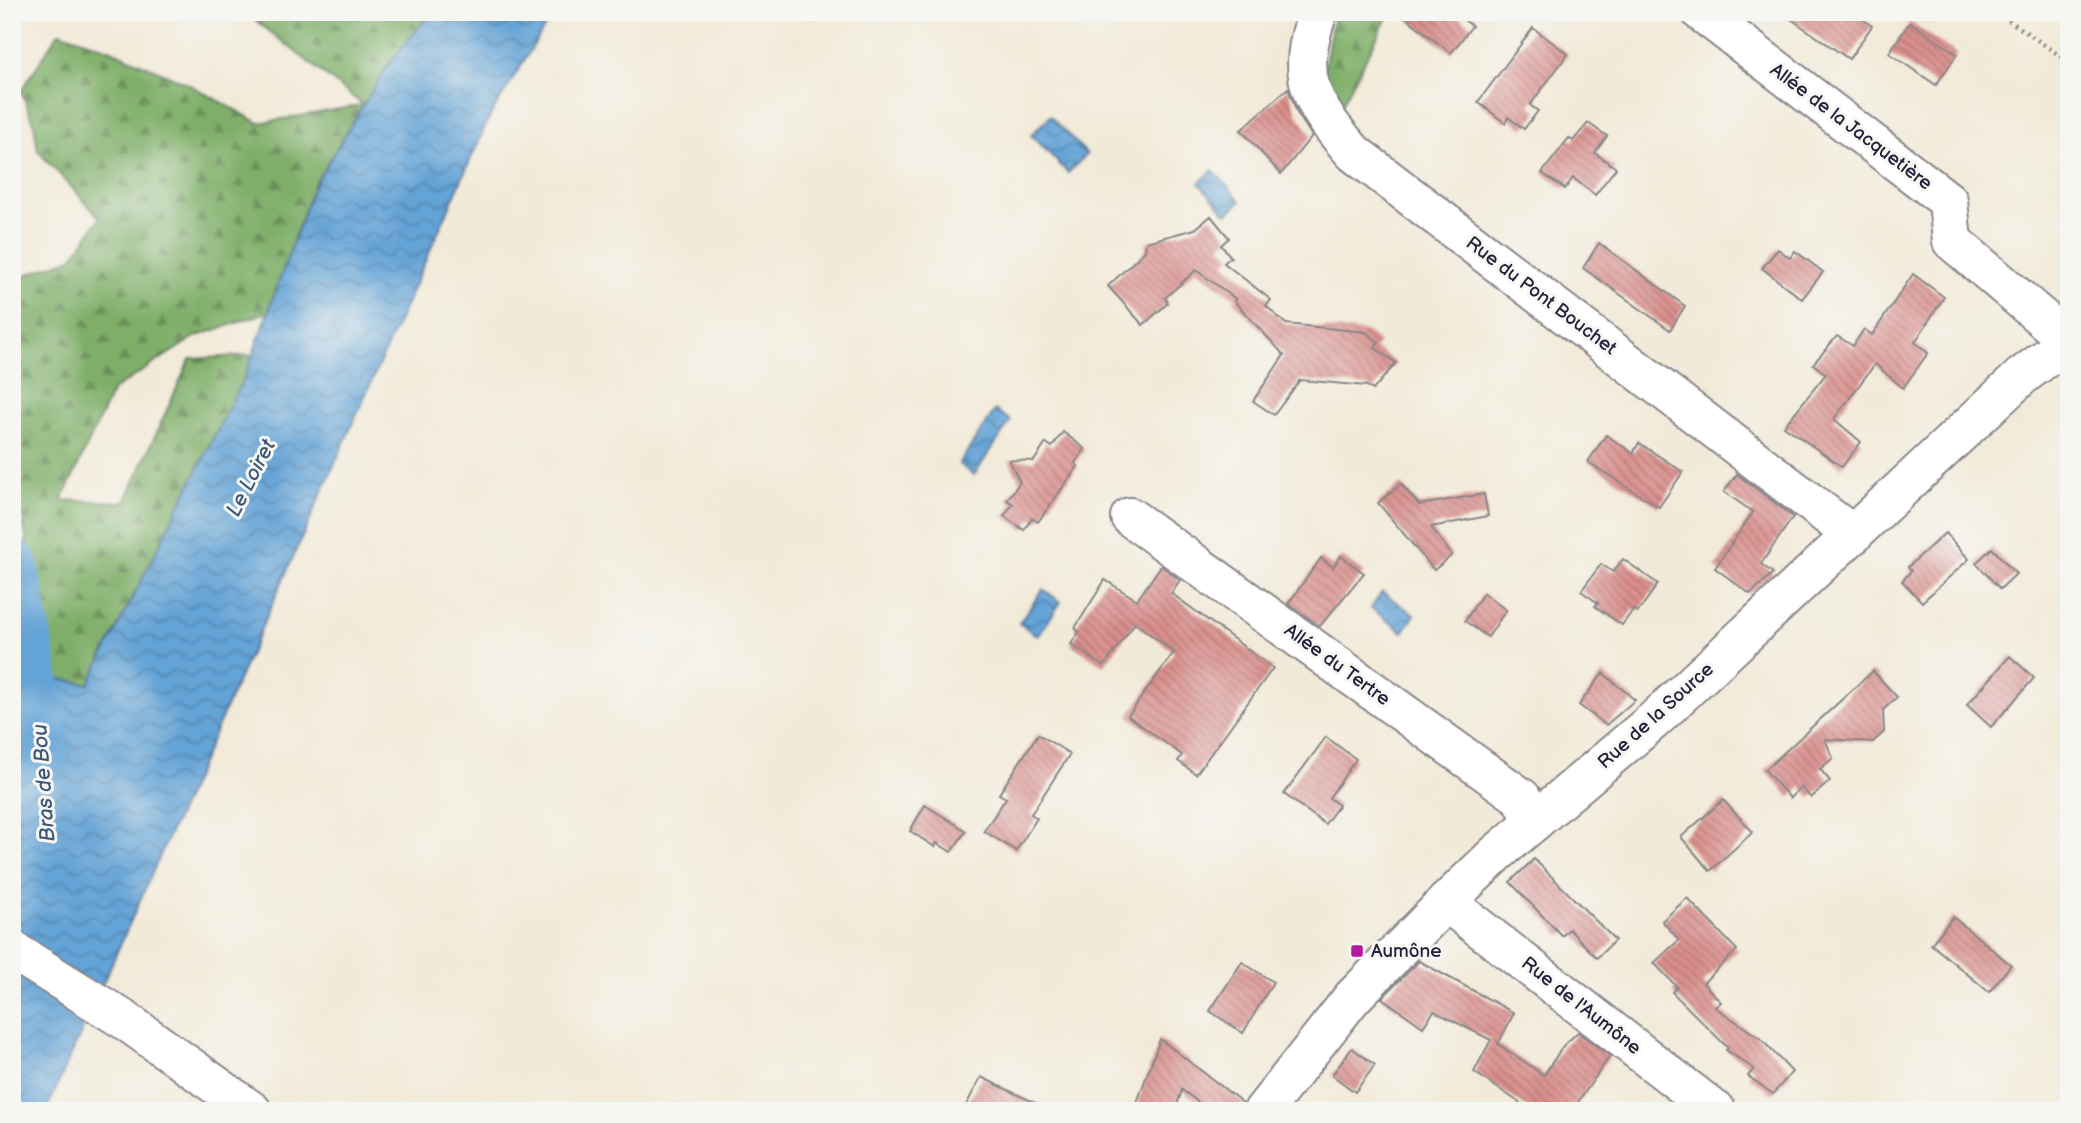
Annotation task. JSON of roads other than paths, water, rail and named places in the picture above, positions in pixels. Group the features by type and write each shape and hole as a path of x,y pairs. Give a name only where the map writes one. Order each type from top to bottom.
{"street":[{"name":"Rue du Pont Bouchet","path":"1318,12 1311,32 1306,78 1320,114 1354,153 1853,535"},
{"name":"Allée de la Jacquetière","path":"1701,12 1948,201 1952,241 2069,341"},
{"name":"Rue de la Source","path":"1263,1111 1352,998 1446,902 1534,822 1654,720 2022,376 2069,341"},
{"name":"Allée du Tertre","path":"1130,517 1522,798 1534,822"},
{"name":"Rue de l'Aumône","path":"1446,902 1716,1111"},
{"path":"12,950 126,1021 252,1111"}],"water":[{"name":"Le Loiret","path":"431,12 554,12 490,116 46,1111 12,1111 12,694 52,678 89,684 245,376 313,187 388,65"},
{"path":"1050,116 1087,154 1068,173 1031,135"},
{"path":"1213,170 1241,201 1227,214 1199,183"},
{"path":"995,410 1011,421 974,475 959,464"},
{"path":"1043,589 1061,602 1038,636 1019,623"},
{"path":"1382,592 1415,615 1403,632 1371,608"}],"waterway":[{"name":"Bras de Bou","path":"12,565 40,716 42,755"}],"place":[{"name":"Aumône","path":"1357,951"}]}
